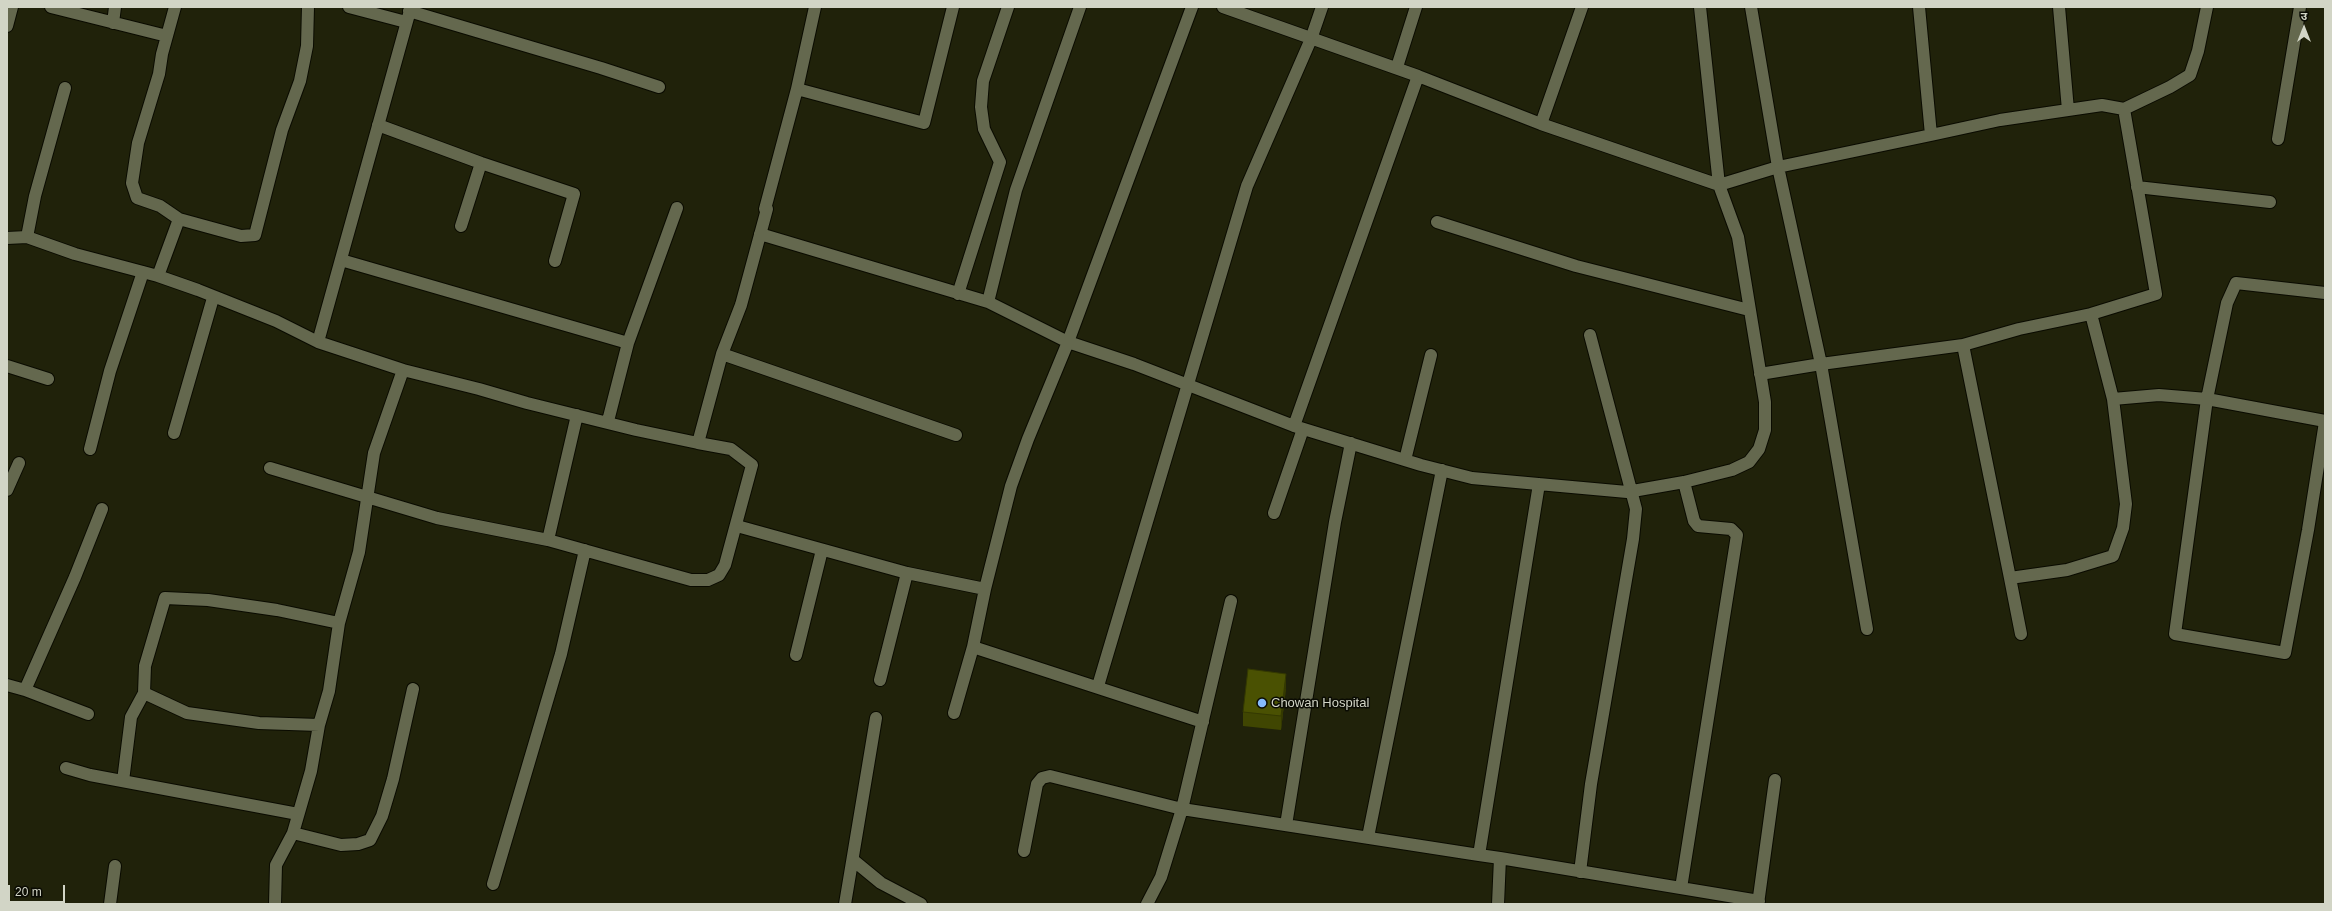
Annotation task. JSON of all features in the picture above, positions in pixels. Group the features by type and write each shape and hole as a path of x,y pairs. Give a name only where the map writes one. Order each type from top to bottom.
{"street":[{"path":"7,26 12,7"},
{"path":"51,7 167,36"},
{"path":"113,23 115,7"},
{"path":"175,7 159,74 138,143 132,183 136,198 160,206 179,219 241,236 255,235 282,130 300,81 307,46 308,7"},
{"path":"349,7 409,13 601,68 659,88"},
{"path":"698,442 722,354 741,304 767,209 765,208 797,89 815,7"},
{"path":"797,89 924,123 953,7"},
{"path":"958,294 1000,162 984,129 981,107 983,81 1008,7"},
{"path":"988,302 1016,190 1080,7"},
{"path":"954,713 973,647 1011,486 1036,417 1068,342 1192,7"},
{"path":"1223,7 1311,39 1397,67 1541,124 1719,185 1778,168 2000,120 2102,105 2124,109 2170,88 2190,75 2198,51 2207,7"},
{"path":"1098,686 1186,385 1247,186 1311,39 1322,7"},
{"path":"1397,67 1416,7"},
{"path":"1541,124 1582,7"},
{"path":"760,234 988,302 1068,342 1134,364 1298,427 1442,470 1472,478 1632,491 1684,482 1732,470 1749,462 1759,449 1765,430 1765,402 1738,237 1719,185 1700,7"},
{"path":"1751,7 1778,168 1821,364 1867,629"},
{"path":"1919,7 1931,135"},
{"path":"2059,7 2068,110"},
{"path":"2278,139 2300,7"},
{"path":"318,342 342,260 409,13"},
{"path":"1274,513 1298,427 1418,76"},
{"path":"27,237 35,196 65,88"},
{"path":"1760,374 1821,364 1963,345 2019,329 2091,314 2156,294 2124,109"},
{"path":"378,125 481,163 574,194 555,261"},
{"path":"461,226 481,163"},
{"path":"2137,187 2270,202"},
{"path":"608,422 628,343 676,208"},
{"path":"158,276 179,219"},
{"path":"1438,222 1576,266 1749,310"},
{"path":"7,238 27,237 75,254 158,276 276,321 318,342 403,370 636,430 731,449 752,465 737,526 725,565 719,575 708,580 691,580 548,540 437,518 270,468"},
{"path":"342,260 628,343"},
{"path":"90,449 110,371 143,272"},
{"path":"2113,399 2159,394 2207,399 2325,421 2308,530 2285,653 2175,634 2207,399 2227,303 2236,283 2325,293"},
{"path":"174,433 213,298"},
{"path":"2010,578 2068,570 2113,556 2123,528 2126,504 2113,399 2091,314"},
{"path":"1580,872 1591,784 1633,539 1636,509 1590,335"},
{"path":"1963,345 2021,634"},
{"path":"722,354 956,435"},
{"path":"1405,460 1431,355"},
{"path":"7,366 48,380"},
{"path":"275,904 276,865 293,833 311,771 319,725 329,691 339,623 359,552 366,496 374,453 403,370"},
{"path":"548,540 577,415"},
{"path":"1286,825 1335,522 1352,443"},
{"path":"7,490 19,463"},
{"path":"1368,837 1442,470"},
{"path":"1681,888 1737,535 1731,529 1698,526 1694,521 1684,482"},
{"path":"1479,855 1539,484"},
{"path":"25,690 75,577 102,509"},
{"path":"737,526 907,573 986,589"},
{"path":"493,884 529,756 561,654 585,550"},
{"path":"796,654 822,550"},
{"path":"880,680 907,573"},
{"path":"123,781 132,717 144,693 145,666 165,598 208,600 277,610 339,623"},
{"path":"1147,904 1161,877 1182,809 1231,601"},
{"path":"973,647 1098,686 1203,722"},
{"path":"7,685 25,690 88,714"},
{"path":"293,833 341,845 358,844 370,840 382,816 393,779 413,689"},
{"path":"144,693 187,713 258,724 319,725"},
{"path":"844,904 853,860 876,718"},
{"path":"66,768 90,775 298,814"},
{"path":"1024,850 1037,784 1042,778 1050,776 1182,809 1500,858 1758,902 1775,780"},
{"path":"1498,904 1500,858"},
{"path":"853,860 881,883 921,904"},
{"path":"110,904 115,866"}],"building":[{"path":"1248,669 1286,674 1281,716 1243,712"}],"place":[{"name":"Chowan Hospital","path":"1262,703"}]}
